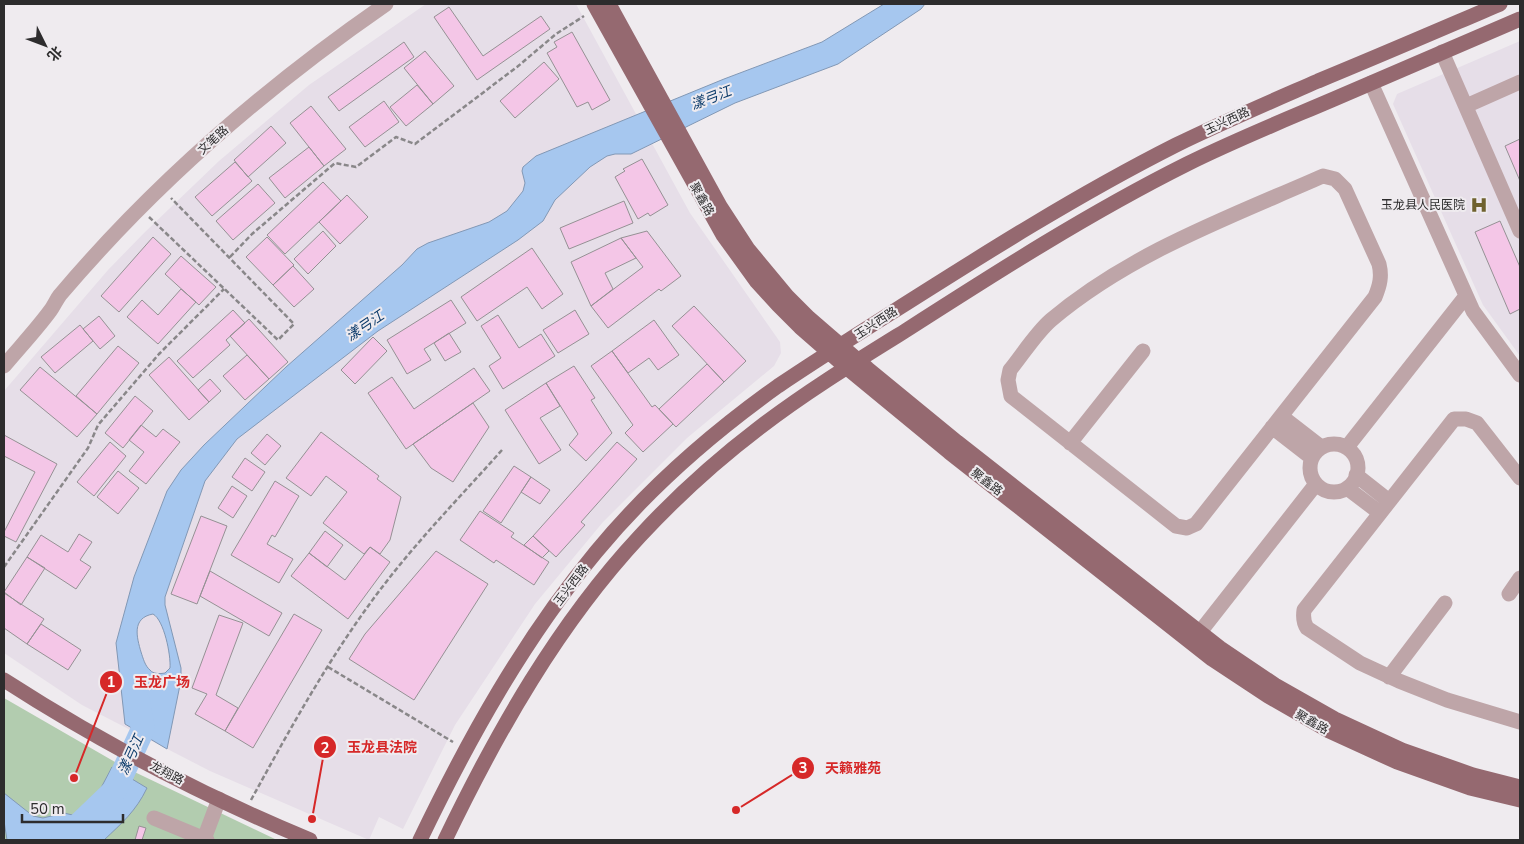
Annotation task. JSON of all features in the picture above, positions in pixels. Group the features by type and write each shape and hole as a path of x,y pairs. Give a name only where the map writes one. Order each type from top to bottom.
{"main road":[{"name":"玉兴西路","path":"420,840 466,749 495,697 544,621 597,551 653,491 714,436 778,386 1016,234 1070,202 1170,148 1232,118 1500,4"},
{"name":"聚鑫路","path":"599,5 675,137 709,213 738,257 778,305 853,364 949,452 1212,659 1268,696 1329,731 1397,762 1470,788 1520,800"},
{"name":"玉兴西路","path":"445,840 469,789 514,709 562,634 614,565 668,507 728,453 791,404 1028,253 1134,192 1242,138 1442,52 1519,22"},
{"name":"聚鑫路","path":"853,364 957,442 1227,653 1275,685 1368,736 1438,764 1520,787"},
{"name":"龙翔路","path":"4,680 74,723 159,769 244,812 310,840"}],"street":[{"name":"文笔路","path":"4,366 51,310 58,297 162,188 260,99 336,39 386,4"},
{"path":"1442,52 1520,231"},
{"path":"1466,106 1520,82"},
{"path":"1371,83 1473,311 1520,375"},
{"path":"1322,176 1329,177 1335,179 1345,189 1379,264 1380,284 1375,297 1277,422 1196,524 1187,528 1176,526 1011,396 1008,385 1010,370 1050,321 1088,292 1150,254 1322,176"},
{"path":"1347,447 1466,296"},
{"name":"文笔路","path":"4,352 45,304 58,297"},
{"path":"1070,443 1143,351"},
{"path":"1520,478 1477,424 1466,418 1454,419 1304,610 1303,620 1307,628 1360,663 1389,677 1447,700 1520,722"},
{"path":"1277,422 1316,453"},
{"path":"1334,444 1347,447 1356,458 1358,464 1352,483 1347,488 1328,491 1316,484 1310,472 1316,453 1334,444"},
{"path":"1356,475 1389,501"},
{"path":"1200,632 1316,484"},
{"path":"1347,488 1380,513"},
{"path":"1509,594 1520,578"},
{"path":"1389,677 1444,602"},
{"path":"154,818 206,840 219,800"}],"path":[{"path":"230,257 252,234 334,164 356,167 396,138 415,144 517,67 556,34 599,5"},
{"path":"140,209 278,340 294,324 162,188"},
{"path":"4,567 88,448 98,425 159,354 224,289"},
{"path":"244,812 328,667 381,589 401,563 502,450"},
{"path":"328,667 466,749"}],"shaded area":[{"path":"426,4 576,4 690,213 780,342 781,353 774,366 687,438 603,522 535,604 455,725 403,829 379,817 369,840 210,771 82,705 4,653 4,391 108,270 219,161 309,85"},
{"name":"玉龙县人民医院","path":"1520,41 1520,356 1483,305 1393,104 1397,94"}],"green space":[{"path":"4,698 122,766 277,840 4,840"}],"water":[{"path":"884,4 925,4 921,9 838,64 735,103 631,154 607,156 590,167 555,200 543,221 518,240 378,331 237,439 205,481 165,597 165,605 181,668 181,680 167,749 125,724 116,643 134,577 167,491 181,470 204,445 286,367 402,265 417,249 428,243 489,222 507,211 523,191 525,183 523,167 536,156 724,79 822,42","holes":["153,614 157,618 166,638 170,662 170,668 161,674 151,671 144,662 137,635 138,624 141,620"]},
{"path":"112,767 147,788 133,810 104,840 7,840 4,821 4,793 33,816 43,818 64,813 81,817 93,803"}],"building":[{"path":"449,7 483,56 541,16 550,29 477,80 434,17"},
{"path":"572,32 610,100 592,110 588,102 577,107 547,53 557,47 554,42"},
{"path":"404,42 414,57 339,111 328,97"},
{"path":"425,51 454,86 433,104 404,68"},
{"path":"544,62 559,79 515,118 500,101"},
{"path":"417,85 433,104 406,126 390,107"},
{"path":"384,101 399,122 365,147 349,127"},
{"path":"311,106 346,149 324,166 290,123"},
{"path":"271,126 286,143 248,177 234,160"},
{"path":"1520,139 1520,181 1505,146"},
{"path":"309,147 324,166 285,198 269,178"},
{"path":"642,159 668,205 650,216 648,213 638,219 615,177 625,171 623,169"},
{"path":"235,162 252,181 212,216 195,197"},
{"path":"323,182 341,201 285,254 267,235"},
{"path":"258,184 275,203 233,240 216,221"},
{"path":"347,195 368,217 340,244 319,222"},
{"path":"624,201 633,223 569,249 560,228"},
{"path":"1500,221 1520,267 1520,309 1510,314 1475,232"},
{"path":"323,231 336,246 308,274 294,259"},
{"path":"647,231 681,276 661,291 659,289 608,328 591,306 643,267 621,238"},
{"path":"153,237 171,254 119,312 101,296"},
{"path":"267,237 294,265 273,285 246,257"},
{"path":"621,238 636,258 605,273 613,289 591,306 571,262"},
{"path":"532,248 563,294 542,309 527,287 477,321 461,297"},
{"path":"181,256 216,287 199,305 165,274"},
{"path":"293,266 314,289 294,307 273,285"},
{"path":"181,289 196,302 158,344 127,317 142,300 158,315"},
{"path":"451,300 466,323 424,349 431,360 407,374 387,340"},
{"path":"694,306 746,361 724,382 672,326"},
{"path":"233,310 245,323 226,340 230,345 193,378 177,361"},
{"path":"575,310 589,334 558,353 543,330"},
{"path":"498,315 519,348 541,334 555,356 503,389 489,366 501,358 481,326"},
{"path":"99,316 115,336 100,349 83,329"},
{"path":"249,319 288,362 269,379 230,336"},
{"path":"654,320 679,355 658,370 649,358 628,373 612,351"},
{"path":"80,325 93,341 55,373 41,357"},
{"path":"449,333 461,352 445,361 434,343"},
{"path":"373,337 387,351 355,384 341,370"},
{"path":"118,346 139,363 97,414 76,396"},
{"path":"612,351 652,407 655,405 673,424 643,452 625,433 633,425 591,366"},
{"path":"247,355 269,379 245,400 223,376"},
{"path":"169,357 209,402 189,420 149,375"},
{"path":"707,364 724,382 676,427 659,409"},
{"path":"574,366 595,398 591,400 612,433 586,461 569,445 578,434 546,383"},
{"path":"40,367 97,414 77,437 20,390"},
{"path":"474,368 490,391 406,449 368,393 392,377 414,409"},
{"path":"210,379 221,391 209,402 198,390"},
{"path":"546,383 560,406 540,418 561,450 539,464 505,410"},
{"path":"135,396 153,411 123,448 105,433"},
{"path":"473,403 489,427 453,482 431,468 413,444"},
{"path":"141,425 156,437 163,429 180,442 146,484 129,471 144,452 129,440"},
{"path":"321,432 379,476 377,479 401,497 390,540 380,554 370,547 364,554 323,523 347,492 326,476 311,496 286,478"},
{"path":"267,434 281,446 265,465 251,453"},
{"path":"4,435 57,464 16,542 4,536 4,532 35,472 4,456"},
{"path":"110,442 126,456 94,496 77,482"},
{"path":"617,442 637,459 581,522 585,525 556,557 533,536"},
{"path":"245,458 265,472 252,491 232,477"},
{"path":"514,466 531,477 501,523 483,511"},
{"path":"118,471 139,488 118,514 97,497"},
{"path":"531,477 550,490 540,504 521,492"},
{"path":"275,481 299,496 275,537 272,535 267,544 293,559 279,583 231,555"},
{"path":"232,486 247,496 233,518 218,508"},
{"path":"480,511 514,533 511,537 549,562 534,585 496,560 494,563 460,540"},
{"path":"201,516 227,526 197,604 171,594"},
{"path":"325,531 343,545 327,567 309,553"},
{"path":"79,534 92,542 80,560 91,567 76,589 27,557 41,535 68,552"},
{"path":"533,536 549,551 542,558 524,545"},
{"path":"370,547 390,562 348,619 291,576 309,553 345,580"},
{"path":"436,551 488,584 414,700 349,659 365,634"},
{"path":"27,557 45,568 21,605 4,592"},
{"path":"210,571 282,613 269,636 200,596"},
{"path":"4,593 44,619 27,644 4,628"},
{"path":"294,614 322,630 253,748 225,731"},
{"path":"219,615 243,623 216,695 238,708 225,731 195,714 207,694 192,688"},
{"path":"41,624 81,650 68,670 27,644"},
{"path":"139,826 146,828 142,840 135,840"}],"waterway":[{"name":"漾弓江","path":"63,840 115,790 143,729 138,701"}],"place":[{"name":"玉龙县人民医院","path":"1479,205"},
{"name":"玉龙广场","path":"74,778"},
{"name":"天籁雅苑","path":"736,810"},
{"name":"玉龙县法院","path":"312,819"}]}
